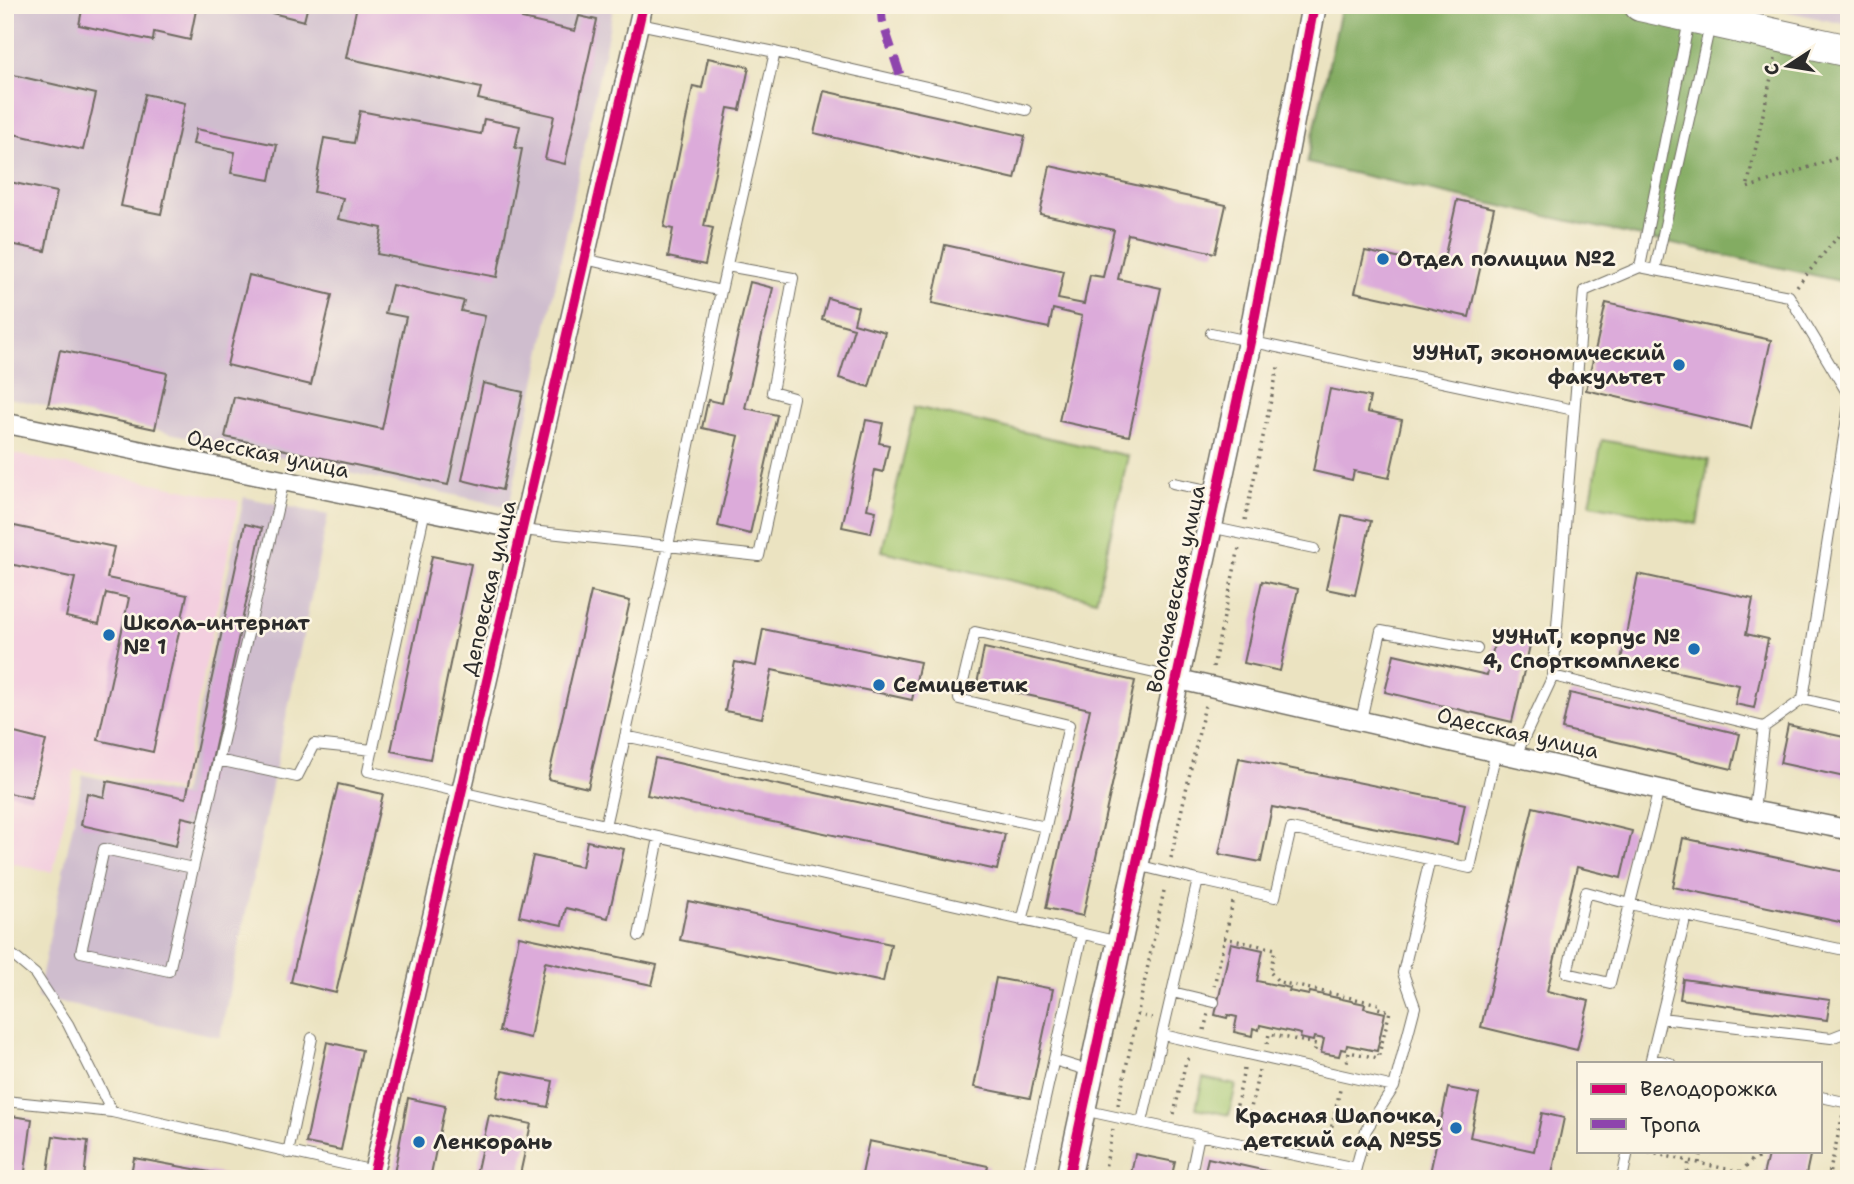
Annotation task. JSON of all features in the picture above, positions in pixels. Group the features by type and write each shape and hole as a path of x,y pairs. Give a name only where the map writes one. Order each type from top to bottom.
{"main road":[{"path":"1640,5 1849,51"}],"street":[{"name":"Волочаевская улица","path":"1068,1179 1250,342 1314,5"},
{"name":"Деповская улица","path":"373,1175 641,15"},
{"name":"Одесская улица","path":"5,423 522,530"},
{"name":"Одесская улица","path":"1177,679 1754,811 1849,830"}],"lane":[{"path":"641,15 775,52 1026,110"},
{"path":"1640,267 1701,18"},
{"path":"1655,270 1701,18"},
{"path":"604,826 775,52"},
{"path":"585,258 721,292"},
{"path":"522,530 759,556 793,398 772,392 793,278 727,266"},
{"path":"1516,755 1553,676 1584,291 1640,267 1789,296 1849,396"},
{"path":"1211,333 1574,410"},
{"path":"1754,811 1765,727 1802,699 1849,405"},
{"path":"193,868 104,849 81,951 169,971 284,480"},
{"path":"1173,483 1217,492"},
{"path":"425,510 368,771 1119,943"},
{"path":"1210,527 1314,549"},
{"path":"1361,720 1381,631 1477,649"},
{"path":"1022,920 1069,725 959,699 975,632 1177,679"},
{"path":"1553,676 1765,727"},
{"path":"1802,699 1849,710"},
{"path":"625,736 1046,827"},
{"path":"218,760 297,778 314,744 373,750"},
{"path":"1136,865 1275,897 1292,829 1470,868 1496,751"},
{"path":"1659,789 1630,904 1610,984 1567,973 1586,892 1630,904 1849,951"},
{"path":"639,936 659,838"},
{"path":"1083,1110 1354,1173 1366,1130 1394,1087 1415,1007 1403,973 1430,859"},
{"path":"1142,1122 1198,880"},
{"path":"1651,1061 1686,916"},
{"path":"1027,1179 1082,934"},
{"path":"5,950 35,974 62,1014 112,1112"},
{"path":"1172,992 1212,1001"},
{"path":"1661,1018 1831,1038 1849,1031"},
{"path":"1163,1035 1394,1087"},
{"path":"288,1153 312,1038"},
{"path":"1054,1060 1091,1071"},
{"path":"1822,1097 1849,1103"},
{"path":"5,1101 112,1112 373,1175"},
{"path":"1190,1179 1199,1135"},
{"path":"1622,1179 1628,1152"}],"path":[{"path":"1780,37 1747,188 1849,154"},
{"path":"1789,296 1849,223"},
{"path":"1103,1179 1282,349"},
{"path":"1204,1030 1236,888"},
{"path":"1224,938 1275,949 1270,972 1279,982 1378,1004 1378,1008 1390,1011 1378,1058 1349,1052 1326,1152"},
{"path":"1267,1044 1269,1034 1316,1044 1314,1055"},
{"path":"1173,1116 1186,1061 1195,1056"},
{"path":"1244,1067 1259,1070 1250,1113 1236,1110 1244,1067"},
{"path":"1828,1179 1843,1114 1832,1111"},
{"path":"1649,1152 1741,1172"},
{"path":"1699,1163 1701,1152"},
{"path":"1739,1179 1741,1172 1752,1160 1762,1157"},
{"path":"1686,1179 1689,1161"}],"shaded area":[{"path":"5,5 614,5 509,507 5,397"},
{"path":"1757,5 1849,5 1849,25"},
{"name":"Школа-интернат № 1","path":"5,452 239,501 180,791 75,769 53,872 5,862"},
{"path":"244,497 328,515 220,1037 37,998 83,775 182,795"}],"green space":[{"path":"1342,5 1611,5 1849,58 1849,283 1307,163"},
{"path":"915,407 1128,456 1096,600 882,551"},
{"path":"1602,440 1709,460 1697,524 1590,504"},
{"path":"1203,1078 1236,1085 1229,1115 1196,1108"},
{"path":"1704,1168 1719,1173 1724,1179 1690,1179 1696,1170"}],"building":[{"path":"83,5 197,5 190,40 154,32 153,41 79,25"},
{"path":"257,5 308,5 304,21 256,9"},
{"path":"357,5 473,5 501,12 503,5 517,5 525,7 522,19 575,31 579,16 597,20 565,164 545,159 554,116 478,99 481,88 346,58"},
{"path":"708,58 749,67 740,110 728,108 704,226 713,228 705,265 668,257 673,229 664,227 693,86 702,88"},
{"path":"5,73 96,94 83,150 5,132"},
{"path":"824,91 1025,136 1015,179 814,133"},
{"path":"145,94 185,103 161,214 121,206"},
{"path":"360,111 481,134 484,119 520,126 515,148 522,149 497,277 377,254 382,228 338,219 343,198 314,192 324,138 354,143"},
{"path":"196,129 277,145 270,180 231,173 235,152 193,144"},
{"path":"1050,166 1226,205 1215,253 1128,234 1118,279 1161,288 1129,436 1059,421 1082,316 1053,309 1049,328 932,303 945,245 1064,271 1058,299 1084,304 1090,275 1103,277 1114,230 1040,214"},
{"path":"5,181 57,192 45,251 5,243"},
{"name":"Отдел полиции №2","path":"1457,200 1494,208 1469,317 1355,292 1365,251 1442,268"},
{"path":"249,275 332,295 311,385 227,365"},
{"path":"750,282 773,288 745,408 777,415 750,534 718,526 739,436 702,428 708,400 722,403"},
{"path":"392,285 464,301 461,311 485,316 448,485 225,437 234,397 382,429 406,317 385,313"},
{"path":"828,298 858,307 854,323 885,332 869,387 839,378 854,328 822,319"},
{"name":"УУНиТ, экономический факультет","path":"1606,303 1771,340 1751,428 1586,390"},
{"path":"60,350 167,373 155,429 48,406"},
{"path":"483,383 523,392 502,490 462,480"},
{"path":"1330,389 1370,397 1367,412 1402,420 1389,478 1354,471 1352,480 1313,471"},
{"path":"866,420 883,423 879,443 889,445 883,472 875,470 867,509 876,511 871,533 842,527"},
{"path":"1342,515 1371,521 1355,595 1326,589"},
{"name":"Школа-интернат № 1","path":"5,524 114,547 107,578 187,595 153,752 98,740 129,598 106,593 99,624 66,617 75,578 5,563"},
{"path":"245,524 262,528 199,821 182,817 176,846 81,825 87,793 104,797 107,781 186,798"},
{"path":"432,556 471,564 430,759 391,751"},
{"name":"УУНиТ, корпус № 4, Спорткомплекс","path":"1638,574 1753,599 1746,634 1768,639 1754,708 1735,704 1739,685 1621,660"},
{"path":"1262,581 1298,589 1280,671 1244,663"},
{"path":"591,592 630,601 588,788 548,779"},
{"name":"Семицветик","path":"763,629 920,662 912,700 772,670 762,718 725,711 735,662 756,666"},
{"path":"1498,629 1532,637 1512,722 1385,692 1394,654 1487,675"},
{"path":"984,648 1135,681 1083,916 1046,908 1090,709 977,684"},
{"path":"1570,693 1740,734 1732,769 1562,729"},
{"path":"1788,725 1849,738 1849,778 1780,763"},
{"path":"11,732 46,741 31,798 5,792 5,752"},
{"path":"655,758 1005,834 997,870 647,795"},
{"path":"1239,758 1465,804 1457,844 1272,807 1261,862 1219,854"},
{"path":"338,784 383,794 336,993 291,982"},
{"path":"1533,807 1632,831 1621,878 1577,867 1547,991 1589,1001 1577,1050 1481,1027"},
{"path":"1683,838 1849,873 1849,924 1673,887"},
{"path":"587,841 624,849 608,918 566,908 562,925 519,916 533,856 582,867"},
{"path":"688,901 891,944 883,982 680,940"},
{"path":"519,936 657,965 652,985 545,962 530,1038 499,1031"},
{"path":"1231,943 1263,950 1257,981 1290,988 1289,991 1309,995 1310,992 1365,1004 1364,1008 1385,1013 1377,1051 1347,1045 1346,1050 1341,1049 1339,1056 1321,1053 1324,1039 1314,1037 1313,1041 1300,1038 1301,1034 1260,1025 1259,1030 1253,1028 1252,1036 1234,1032 1237,1017 1215,1015"},
{"path":"996,978 1053,989 1030,1098 974,1087"},
{"path":"1683,979 1830,1000 1827,1020 1680,999"},
{"path":"327,1042 362,1050 341,1150 306,1143"},
{"path":"502,1071 553,1081 548,1107 497,1097"},
{"name":"Красная Шапочка, детский сад №55","path":"1448,1088 1479,1094 1470,1137 1534,1151 1542,1113 1564,1118 1551,1179 1456,1179 1430,1173"},
{"name":"Ленкорань","path":"408,1098 445,1106 430,1179 393,1179"},
{"path":"5,1115 32,1119 24,1179 5,1178"},
{"path":"489,1115 531,1124 519,1179 475,1179"},
{"path":"53,1136 88,1141 84,1179 47,1179"},
{"path":"869,1141 988,1166 985,1179 861,1179"},
{"path":"1769,1152 1811,1152 1805,1179 1762,1179"},
{"path":"1135,1154 1175,1162 1171,1179 1130,1179"},
{"path":"134,1158 237,1177 130,1179"},
{"path":"1208,1158 1298,1178 1203,1179"}],"marked path":[{"path":"881,5 882,20 902,81"}],"cycle path":[{"path":"372,1179 643,5"},
{"path":"1068,1179 1250,342 1314,5"}],"place":[{"name":"Отдел полиции №2","path":"1383,259"},
{"name":"УУНиТ, экономический факультет","path":"1679,365"},
{"name":"Школа-интернат № 1","path":"109,635"},
{"name":"УУНиТ, корпус № 4, Спорткомплекс","path":"1694,649"},
{"name":"Семицветик","path":"879,685"},
{"name":"Красная Шапочка, детский сад №55","path":"1456,1128"},
{"name":"Ленкорань","path":"419,1142"}]}
